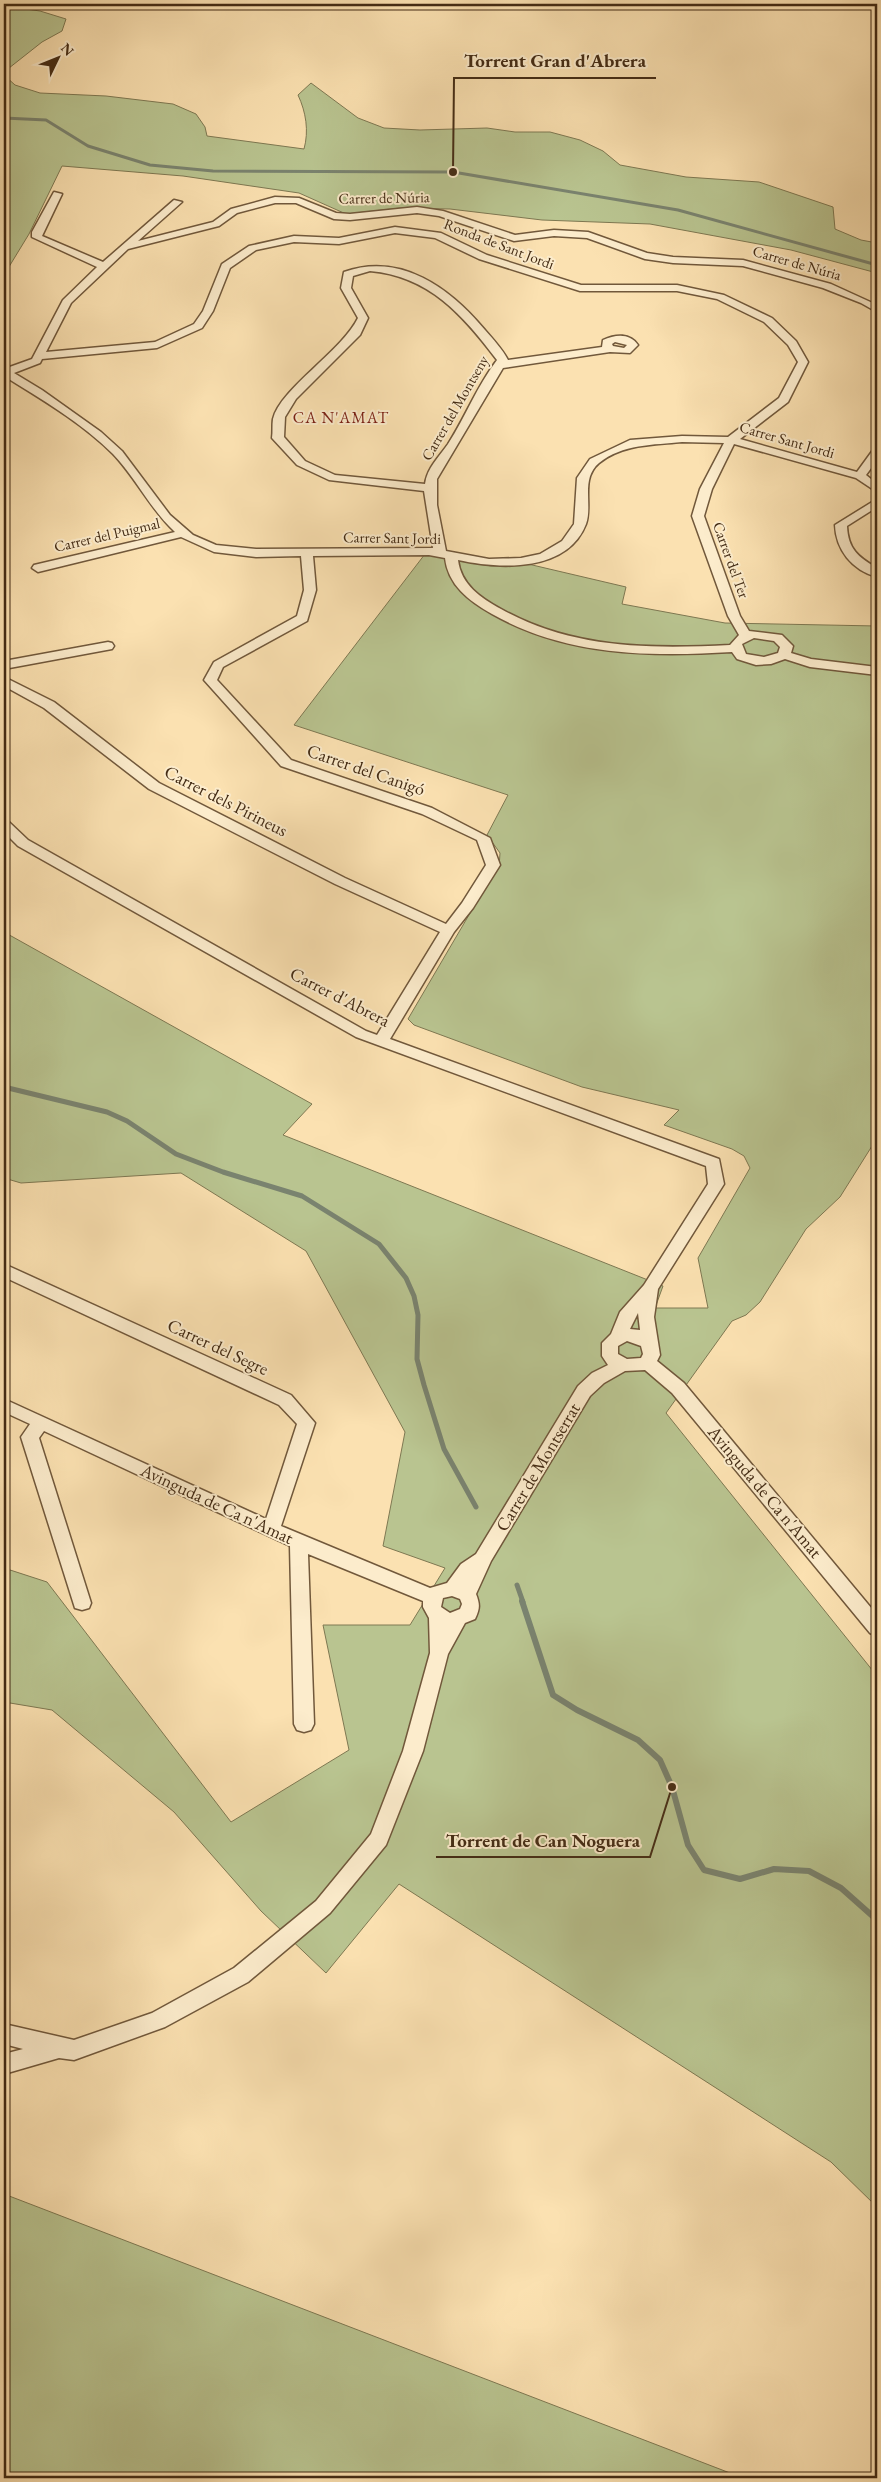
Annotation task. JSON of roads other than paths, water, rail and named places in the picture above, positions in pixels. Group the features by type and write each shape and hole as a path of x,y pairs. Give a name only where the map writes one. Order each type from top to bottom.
{"street":[{"path":"57,194 37,232 37,237 103,266"},
{"name":"Carrer de Núria","path":"39,356 67,302 124,247 216,224 234,211 275,200 296,200 310,204 334,216 350,217 416,210 440,213 514,238 554,232 588,235 645,256 673,260 743,263 827,286 865,301 877,309"},
{"path":"124,247 177,202"},
{"name":"Ronda de Sant Jordi","path":"39,356 157,345 198,326 208,311 226,266 253,248 294,239 339,241 395,230 438,235 508,266 580,288 677,288 720,297 768,320 792,343 803,362 784,400 731,440"},
{"name":"Carrer del Montseny","path":"431,488 333,478 301,463 278,438 279,417 292,397 356,332 363,318 346,288 348,274 368,268 401,272 448,297 481,330 503,360 488,378 453,444 431,480 431,488 446,553"},
{"path":"499,365 610,349"},
{"path":"5,373 36,361 39,356"},
{"name":"Carrer Sant Jordi","path":"5,373 74,417 118,452 166,517 189,538 214,548 256,553 446,553 489,563 522,562 544,557 566,544 580,524 583,478 594,461 630,443 682,439 731,440 860,476"},
{"name":"Carrer del Ter","path":"731,440 706,488 698,516 734,616 746,636"},
{"path":"877,452 860,476 877,489"},
{"path":"877,502 841,525 841,543 850,555 877,573"},
{"name":"Carrer del Puigmal","path":"38,568 154,542 183,532"},
{"name":"Carrer del Canigó","path":"307,553 310,590 303,618 218,665 210,680 286,763 427,812 483,838 493,865 468,905 448,930 381,1042"},
{"path":"446,553 454,574 476,598 513,622 549,636 587,645 632,651 676,652 736,648"},
{"path":"736,648 738,641 746,636 762,634 778,638 786,646 784,655"},
{"path":"4,666 108,646"},
{"path":"736,648 742,656 757,661 773,661 784,655 810,663 877,671"},
{"name":"Carrer dels Pirineus","path":"4,681 49,705 154,786 340,881 448,930"},
{"name":"Carrer d'Abrera","path":"4,824 23,843 361,1034 713,1163 716,1184 650,1289"},
{"name":"Carrer del Segre","path":"4,1270 285,1400 306,1423 271,1530"},
{"path":"649,1354 635,1366 617,1361 609,1348 610,1343 619,1336 626,1316 650,1289"},
{"path":"649,1354 646,1317 650,1289"},
{"path":"619,1336 638,1336 649,1354"},
{"name":"Avinguda de Ca n'Amat","path":"649,1354 877,1628"},
{"name":"Carrer de Montserrat","path":"460,1591 478,1574 482,1559 584,1391 617,1361"},
{"name":"Avinguda de Ca n'Amat","path":"4,1405 271,1530 433,1597"},
{"path":"40,1423 30,1437 82,1603"},
{"path":"299,1542 304,1724"},
{"path":"442,1590 460,1591 470,1599 471,1609 468,1614 451,1621 438,1617 431,1608 433,1597 442,1590"},
{"path":"4,2034 74,2050 158,2020 241,1975 323,1908 379,1838 413,1751 438,1653 438,1617"},
{"path":"438,1653 457,1620"},
{"path":"4,2064 59,2048"}],"waterway":[{"path":"4,118 46,120 88,146 150,165 213,171 453,172 678,210 877,265"},
{"path":"4,1087 107,1112 127,1121 176,1154 223,1172 302,1196 379,1244 406,1278 414,1296 418,1315 417,1359 424,1385 444,1449 476,1507"},
{"path":"517,1585 523,1602"},
{"path":"522,1601 553,1695 577,1710 638,1740 660,1760 672,1787 688,1845 704,1870 740,1879 774,1869 809,1871 841,1888 877,1920"}],"place":[{"name":"Torrent Gran d'Abrera","path":"453,172"},
{"name":"Torrent de Can Noguera","path":"672,1787"}],"district":[{"name":"CA N'AMAT","path":"341,417"}]}
